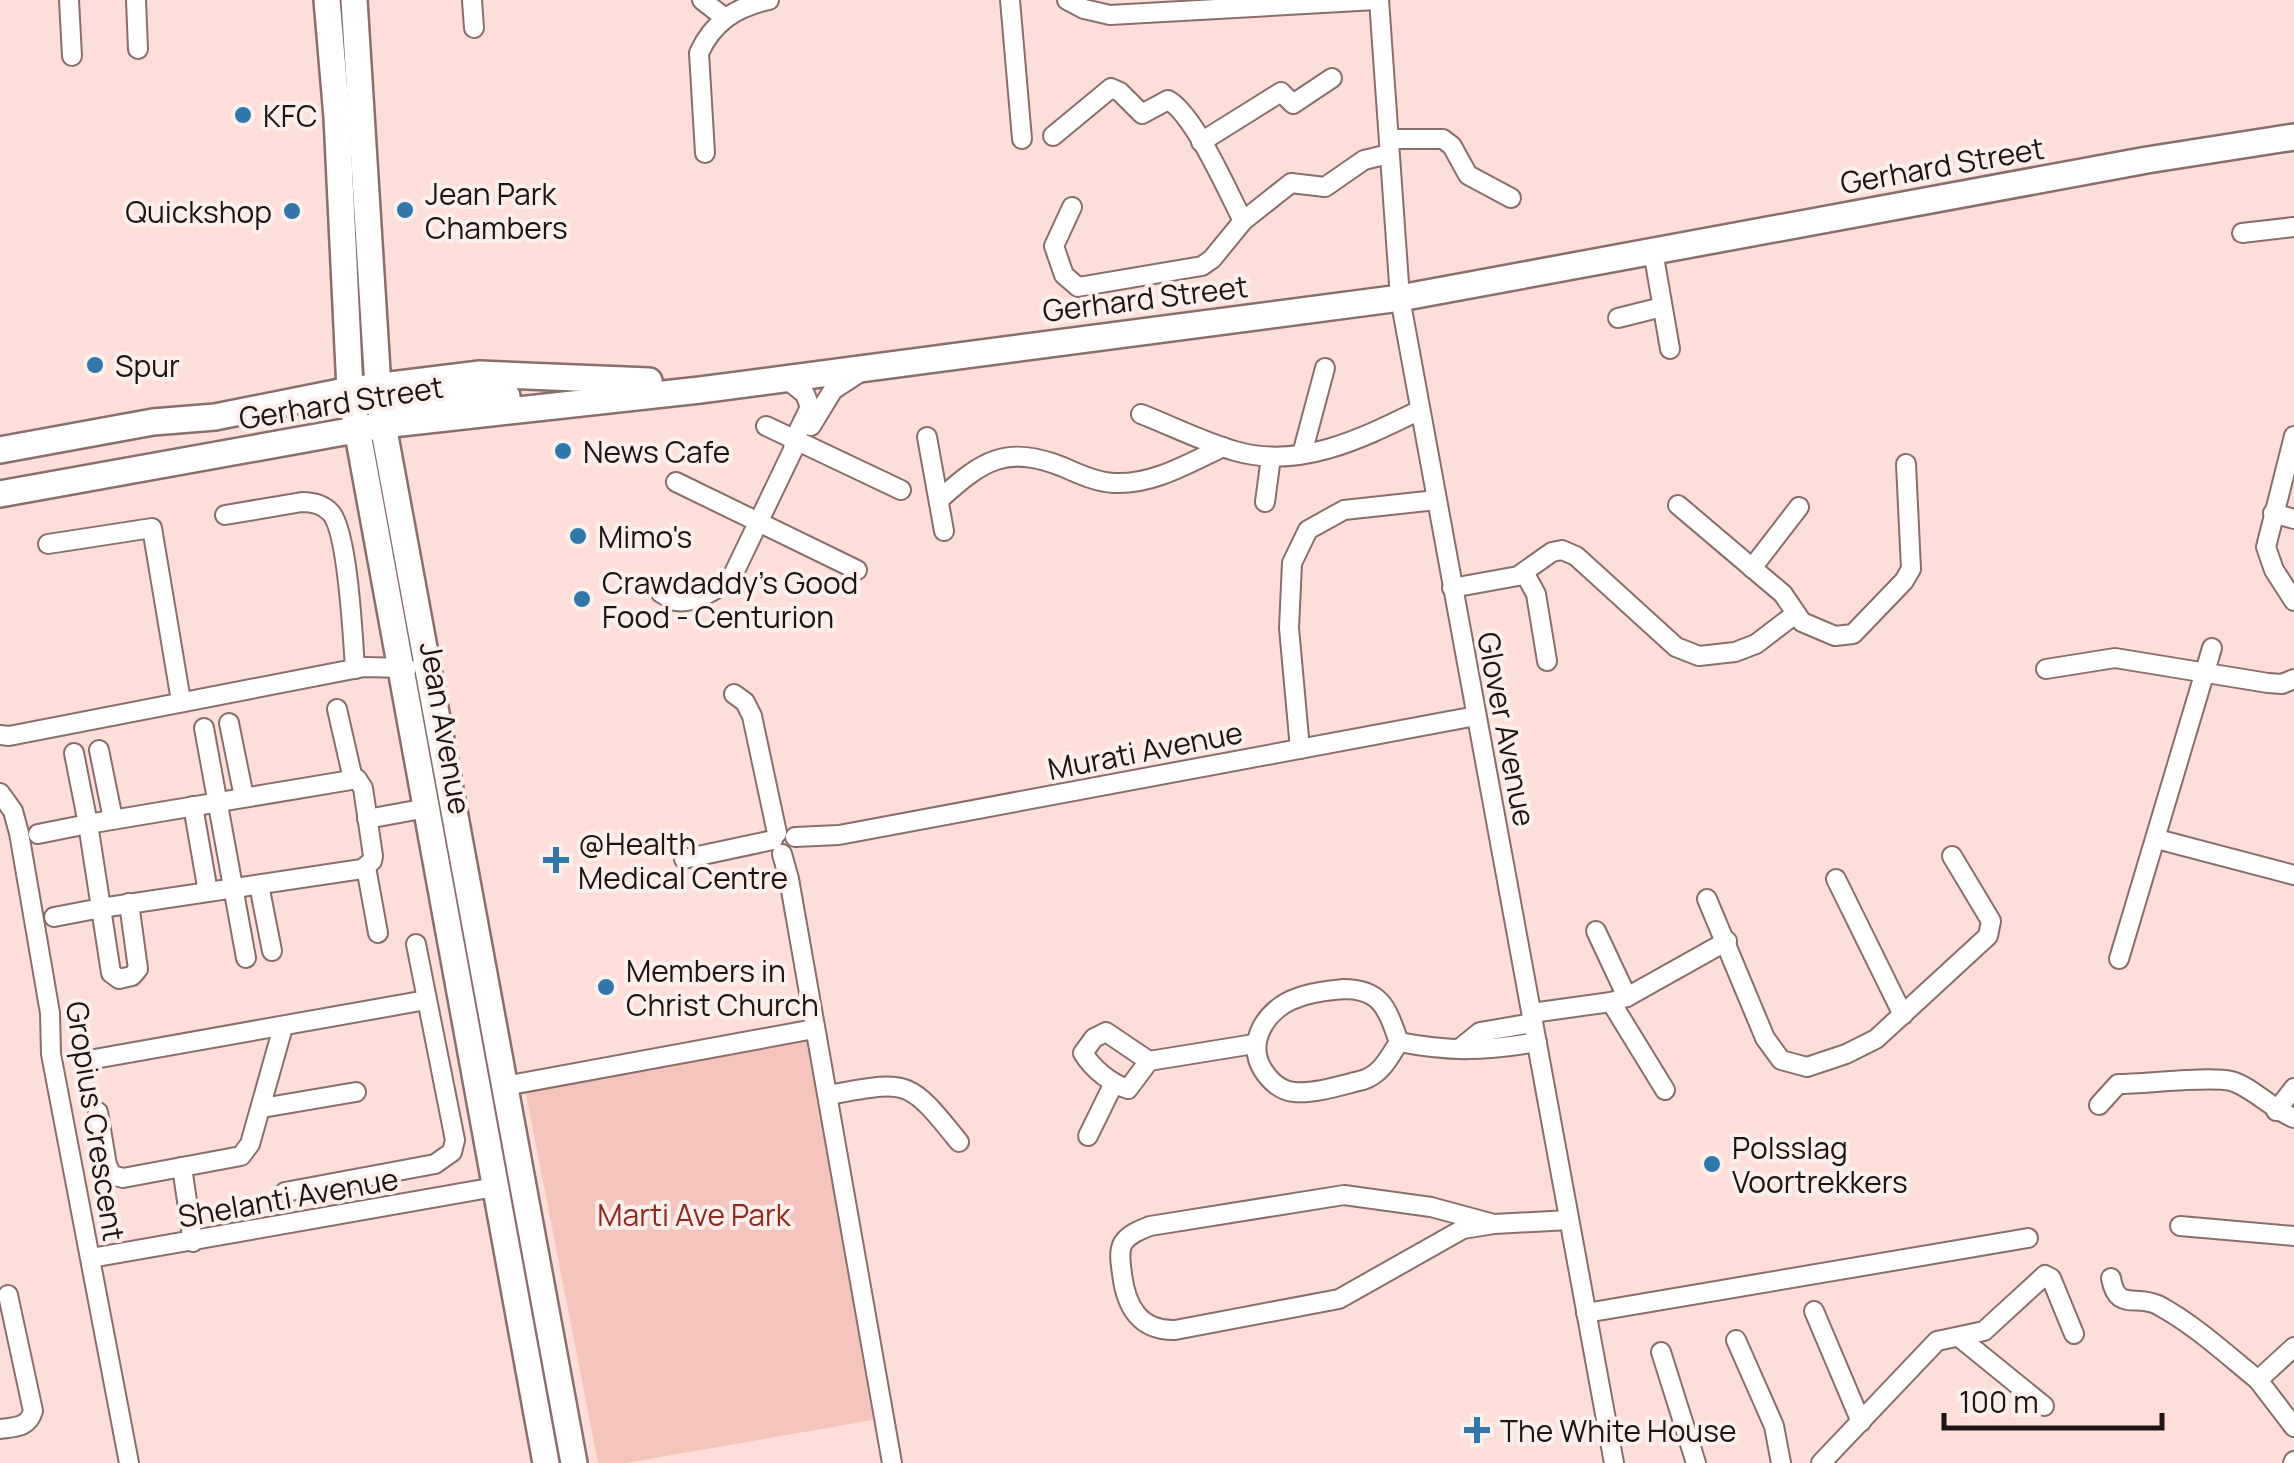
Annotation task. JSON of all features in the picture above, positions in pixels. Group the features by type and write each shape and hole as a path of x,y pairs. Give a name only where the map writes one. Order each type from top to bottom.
{"street":[{"path":"69,0 72,56"},
{"path":"136,0 138,49"},
{"name":"Jean Avenue","path":"327,0 350,390 546,1463"},
{"path":"334,92 344,86 346,75 341,0"},
{"name":"Jean Avenue","path":"354,0 381,404 574,1463"},
{"path":"472,0 474,28"},
{"path":"702,0 724,18"},
{"path":"705,153 699,53 706,38 724,18 738,9 769,0"},
{"path":"1010,0 1022,138"},
{"path":"1067,0 1084,10 1110,15 1378,0"},
{"name":"Glover Avenue","path":"1378,0 1399,291 1614,1463"},
{"path":"1201,142 1281,92 1293,104 1332,78"},
{"path":"1053,136 1111,88 1142,114 1168,100 1201,142 1243,220"},
{"name":"Gerhard Street","path":"0,450 350,390 381,404 592,401 868,368 1653,252 2294,134"},
{"name":"Gerhard Street","path":"0,494 357,429 381,404 480,374 702,381 1399,291 2236,137 2294,134"},
{"path":"1072,207 1054,246 1064,275 1078,287 1202,266 1243,220 1290,183 1325,187 1389,147 1443,138 1468,175 1511,198"},
{"path":"2242,233 2294,227"},
{"path":"1653,252 1670,350"},
{"path":"1618,318 1662,307"},
{"path":"661,593 673,601 684,601 722,587 732,577 815,407 841,382 868,368"},
{"path":"1302,454 1325,368"},
{"path":"784,378 815,407"},
{"path":"1141,414 1223,447 1271,457 1302,454 1365,436 1420,410"},
{"path":"766,426 796,445 900,490"},
{"path":"2294,436 2266,548 2274,570 2294,600"},
{"path":"928,437 944,531"},
{"path":"940,499 975,468 1002,457 1041,458 1094,480 1117,483 1169,472 1223,447"},
{"path":"1265,502 1271,457"},
{"path":"1678,505 1783,594 1794,615 1810,627 1844,636 1852,634 1904,582 1913,562 1906,464"},
{"path":"676,482 856,570"},
{"path":"1300,749 1288,628 1292,564 1308,530 1344,510 1436,500"},
{"path":"225,514 302,502 320,505 330,512 343,556 355,669"},
{"path":"1752,568 1799,507"},
{"path":"2273,513 2294,519"},
{"path":"48,544 152,528 180,700"},
{"path":"1452,588 1525,574 1552,552 1562,550 1576,556 1676,647 1699,656 1735,652 1756,644 1794,615"},
{"path":"1525,574 1536,594 1547,662"},
{"path":"2119,959 2212,648"},
{"path":"2046,669 2115,658 2268,683 2282,684 2294,678"},
{"path":"0,735 14,736 180,700 355,669 430,667"},
{"path":"734,694 746,702 752,716 783,840 892,1463"},
{"path":"338,709 354,779"},
{"name":"Murati Avenue","path":"684,859 1476,716"},
{"path":"229,723 244,798"},
{"path":"204,728 246,958"},
{"path":"99,750 113,819"},
{"path":"74,754 111,973 119,979 132,976 138,969 129,903"},
{"path":"38,834 354,779 362,784 373,858 366,868 378,933"},
{"name":"Gropius Crescent","path":"0,793 13,811 19,833 47,992 51,1054 129,1463"},
{"path":"194,806 208,892"},
{"path":"367,818 427,808"},
{"path":"2158,839 2294,875"},
{"path":"1707,899 1765,1038 1781,1060 1806,1067 1876,1039 1990,931 1990,922 1952,856"},
{"path":"54,918 366,868"},
{"path":"1836,879 1904,1015"},
{"path":"259,884 272,952"},
{"path":"1596,931 1619,1000 1666,1090"},
{"path":"1398,1042 1459,1049 1480,1032 1534,1026 1619,1000 1728,942"},
{"path":"285,1192 435,1164 452,1152 455,1140 416,944"},
{"path":"1343,989 1368,992 1378,998 1398,1042 1373,1076 1296,1093 1284,1090 1265,1074 1254,1044 1260,1030 1289,1001 1343,989"},
{"path":"89,1060 426,1000"},
{"path":"98,1112 106,1165 112,1175 124,1178 243,1154 262,1108 283,1027"},
{"path":"505,1086 814,1028"},
{"path":"1148,1061 1133,1086 1122,1088 1090,1064 1083,1053 1098,1034 1110,1033 1148,1061 1254,1044"},
{"path":"2099,1105 2118,1084 2224,1080 2242,1086 2276,1111 2294,1118"},
{"path":"1088,1136 1114,1083"},
{"path":"828,1095 889,1084 904,1087 936,1114 959,1142"},
{"path":"2276,1111 2294,1088"},
{"path":"262,1108 356,1092"},
{"path":"182,1167 193,1242"},
{"name":"Shelanti Avenue","path":"91,1258 495,1188"},
{"path":"1494,1224 1431,1206 1344,1195 1150,1226 1122,1244 1124,1287 1130,1306 1144,1323 1152,1328 1175,1330 1339,1299 1453,1232 1494,1224 1570,1220"},
{"path":"2180,1226 2294,1236"},
{"path":"1586,1313 2028,1238"},
{"path":"1821,1463 1937,1341 1984,1332 2047,1275 2074,1334"},
{"path":"2110,1278 2113,1292 2120,1298 2148,1300 2185,1320 2258,1380 2294,1427"},
{"path":"0,1429 22,1426 32,1411 8,1295"},
{"path":"1814,1311 1861,1422"},
{"path":"1959,1337 2044,1406"},
{"path":"1736,1340 1774,1426 1781,1463"},
{"path":"2258,1380 2294,1347"},
{"path":"1661,1352 1696,1463"}],"green space":[{"name":"Marti Ave Park","path":"807,1035 873,1420 626,1463 598,1463 525,1089"}],"place":[{"name":"KFC","path":"243,115"},
{"name":"Jean Park Chambers","path":"405,210"},
{"name":"Quickshop","path":"292,211"},
{"name":"Spur","path":"95,365"},
{"name":"News Cafe","path":"563,451"},
{"name":"Mimo's","path":"578,536"},
{"name":"Crawdaddy's Good Food - Centurion","path":"582,599"},
{"name":"@Health Medical Centre","path":"556,860"},
{"name":"Members in Christ Church","path":"606,987"},
{"name":"Polsslag Voortrekkers","path":"1712,1164"},
{"name":"The White House","path":"1477,1430"}]}
